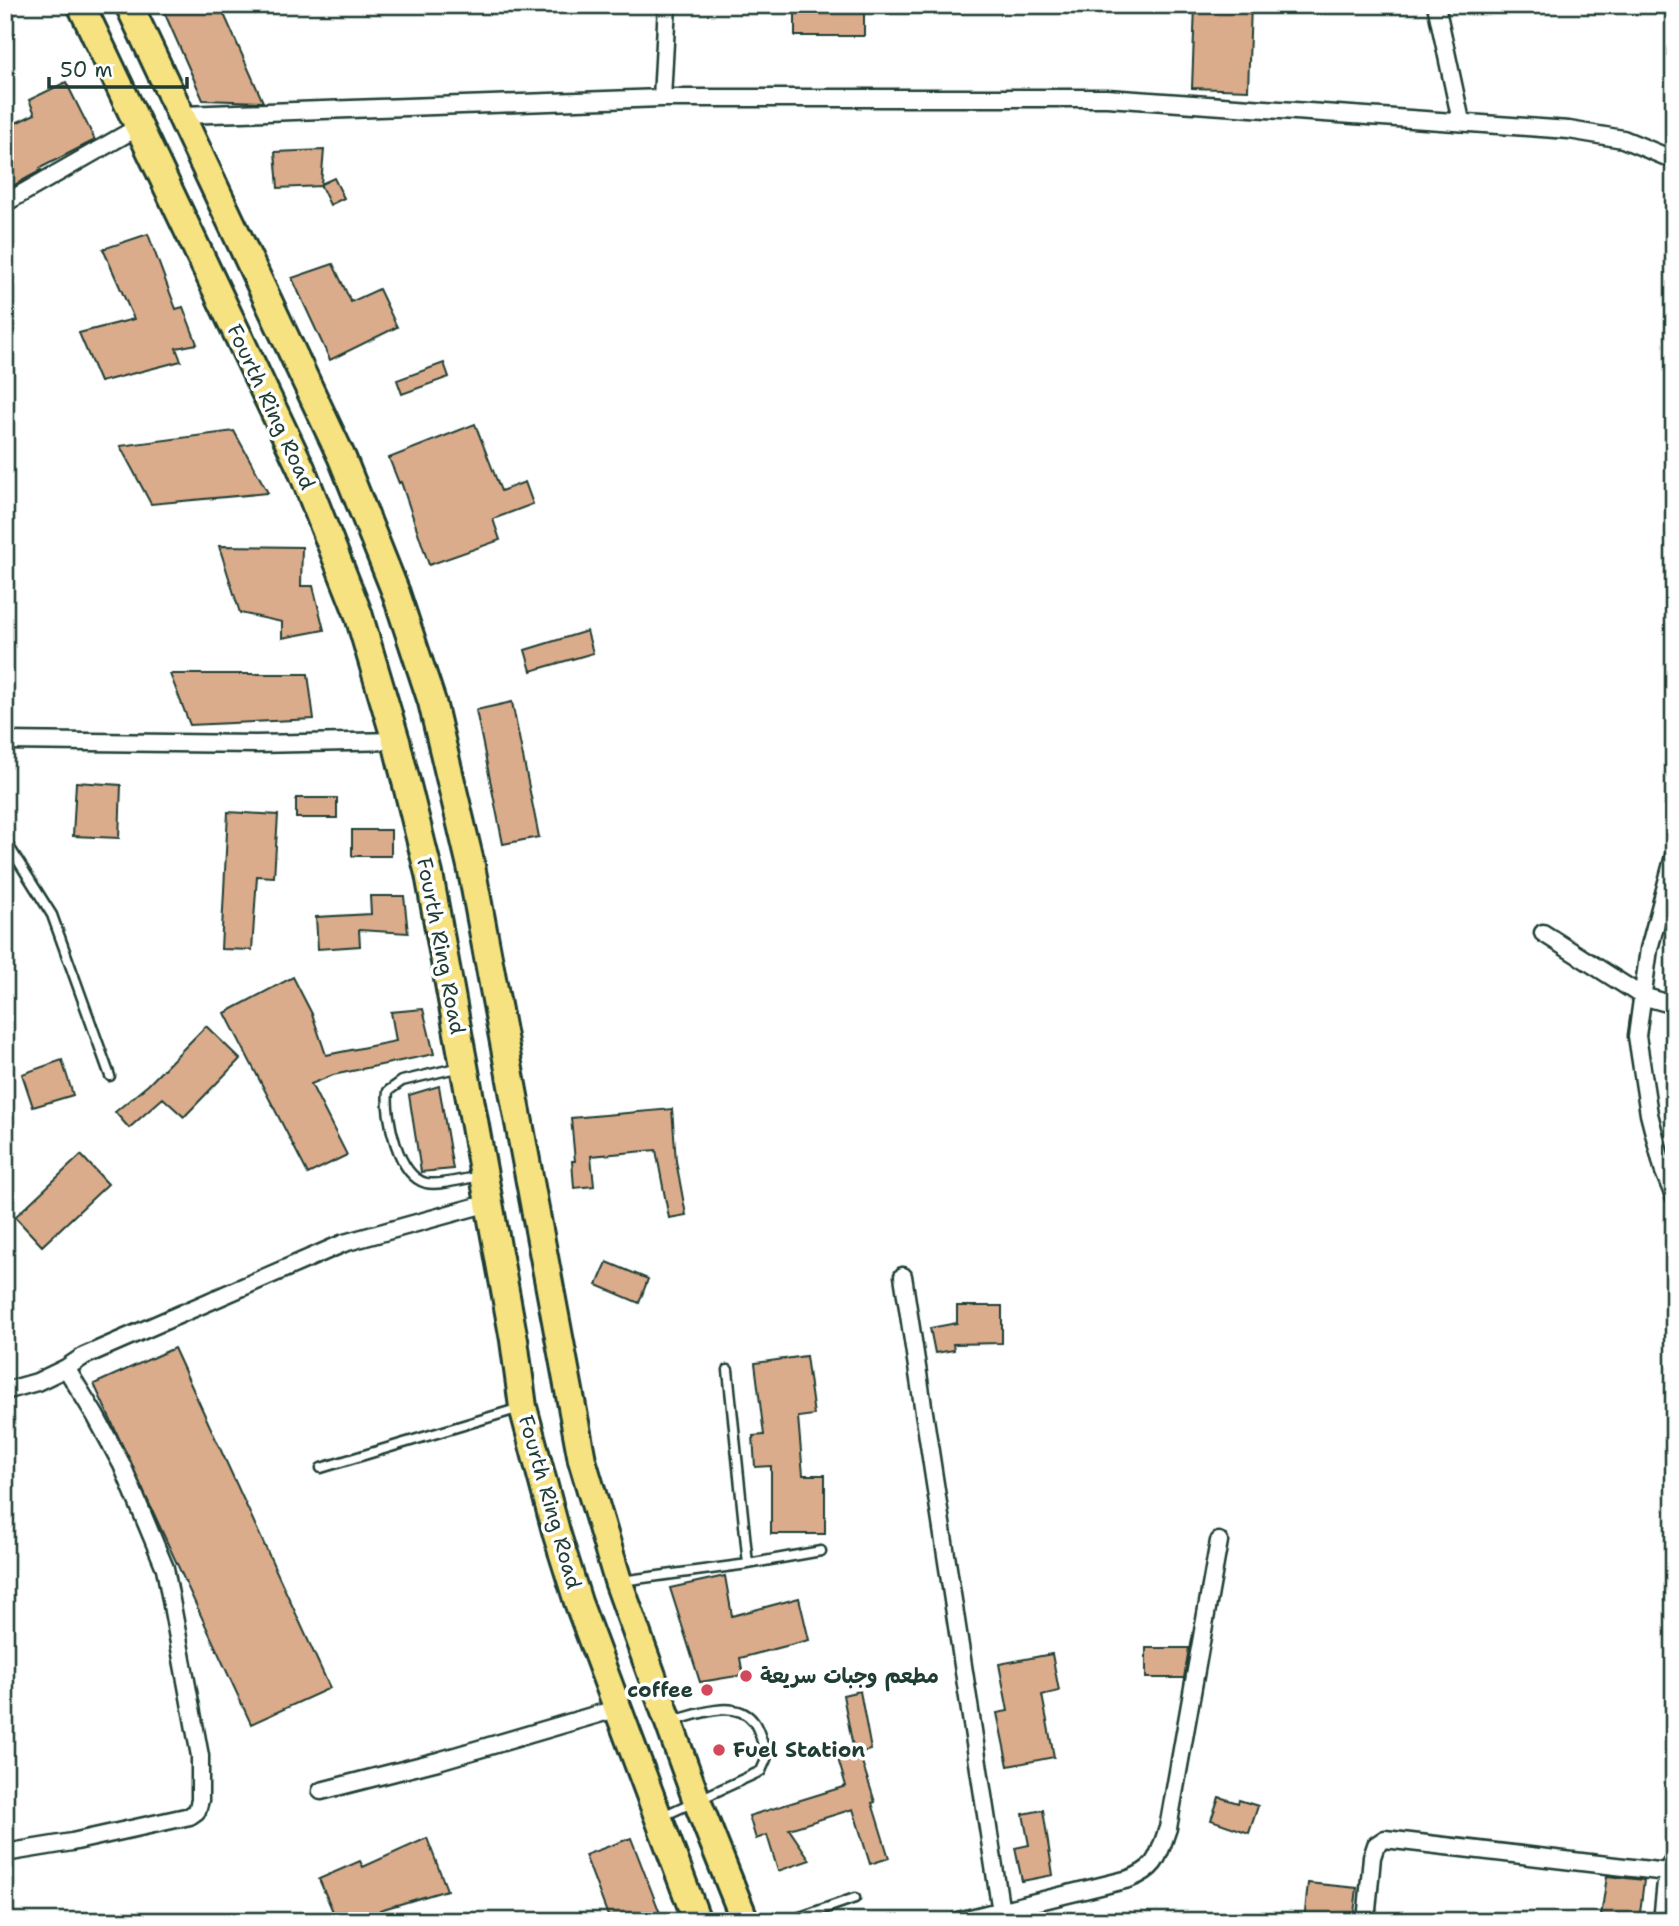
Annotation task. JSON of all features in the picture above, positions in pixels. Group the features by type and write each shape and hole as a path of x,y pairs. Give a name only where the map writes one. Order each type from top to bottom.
{"main road":[{"name":"Fourth Ring Road","path":"81,5 300,468 358,613 396,741 429,874 514,1340 523,1407 578,1602 619,1708 693,1918"},
{"name":"Fourth Ring Road","path":"129,5 342,458 397,593 432,702 471,866 582,1460 618,1581 697,1801 745,1921"}],"street":[{"path":"662,98 667,5"},
{"path":"1436,5 1461,121"},
{"path":"183,115 662,98 1107,99 1569,130 1623,139 1674,160"},
{"path":"5,203 140,126"},
{"path":"5,741 256,744 396,741"},
{"path":"1674,856 1649,949 1637,1036 1649,1114 1664,1172 1674,1196"},
{"path":"1543,933 1642,996 1674,1005"},
{"path":"5,1391 37,1382 84,1356 344,1243 489,1203"},
{"path":"903,1276 1001,1912"},
{"path":"6,1851 72,1842 190,1816 197,1811 200,1800 200,1756 165,1568 122,1465 66,1368"},
{"path":"958,1921 1129,1880 1146,1873 1157,1860 1168,1828 1219,1541"},
{"path":"321,1791 438,1761 619,1708"},
{"path":"1366,1921 1371,1857 1376,1845 1385,1839 1670,1865 1662,1921"}],"lane":[{"path":"5,840 52,915 110,1076"},
{"path":"464,1066 402,1081 388,1091 386,1106 401,1161 412,1177 428,1184 484,1176"},
{"path":"728,1370 748,1564"},
{"path":"321,1468 523,1407"},
{"path":"618,1581 748,1564 821,1551"},
{"path":"657,1818 761,1772 767,1757 753,1720 735,1710 712,1710 669,1722"},
{"path":"789,1921 855,1898"}],"building":[{"path":"161,5 220,5 263,102 203,100"},
{"path":"795,5 864,5 864,36 795,36"},
{"path":"1195,5 1251,5 1248,90 1192,88"},
{"path":"66,82 95,140 40,168 41,170 9,188 5,180 5,128 35,114 29,100"},
{"path":"324,150 321,184 334,178 344,198 330,205 321,186 278,188 275,152"},
{"path":"148,234 176,309 183,307 197,344 176,348 181,361 100,382 79,333 134,319 103,249"},
{"path":"333,264 351,302 379,289 397,327 330,360 292,278"},
{"path":"444,363 449,377 402,394 397,380"},
{"path":"475,424 501,491 525,482 533,504 493,519 500,540 429,565 401,482 399,483 389,458"},
{"path":"234,431 268,493 151,504 120,446"},
{"path":"219,546 302,547 301,586 313,586 324,630 282,638 282,622 240,613"},
{"path":"587,631 593,653 531,671 525,650"},
{"path":"170,674 308,674 314,719 190,725"},
{"path":"512,702 539,837 503,844 476,710"},
{"path":"76,782 121,785 119,838 73,836"},
{"path":"296,798 337,798 337,818 296,818"},
{"path":"228,812 278,815 274,877 257,876 252,950 221,949"},
{"path":"352,830 391,830 391,856 352,856"},
{"path":"370,896 404,896 408,933 359,930 360,946 318,949 316,917 371,914"},
{"path":"293,977 312,1014 326,1055 396,1041 391,1012 423,1009 434,1054 333,1075 311,1084 347,1155 308,1174 225,1013"},
{"path":"206,1026 240,1059 184,1117 163,1098 129,1128 115,1112 148,1085"},
{"path":"62,1060 73,1095 33,1107 22,1074"},
{"path":"439,1086 453,1169 421,1172 409,1095"},
{"path":"672,1109 676,1161 686,1215 669,1218 656,1150 591,1156 594,1186 574,1188 572,1161 575,1161 571,1118"},
{"path":"81,1155 108,1184 42,1246 15,1217"},
{"path":"607,1262 648,1279 639,1303 597,1285"},
{"path":"957,1306 1002,1306 1002,1343 953,1344 954,1350 935,1353 930,1328 957,1323"},
{"path":"174,1348 330,1688 251,1724 94,1384"},
{"path":"806,1356 814,1415 798,1417 803,1475 825,1475 825,1534 771,1534 771,1466 755,1467 753,1436 764,1435 755,1363"},
{"path":"725,1576 732,1616 799,1598 809,1640 740,1658 743,1675 700,1682 670,1588"},
{"path":"1146,1648 1189,1648 1184,1678 1146,1678"},
{"path":"1052,1654 1059,1691 1042,1695 1054,1757 1008,1766 997,1713 1008,1711 999,1664"},
{"path":"860,1691 871,1750 857,1753 875,1802 872,1803 889,1858 870,1864 853,1809 789,1829 810,1860 778,1871 767,1835 756,1839 749,1816 846,1786 836,1752 853,1747 843,1695"},
{"path":"1219,1797 1258,1806 1249,1833 1211,1820"},
{"path":"1043,1810 1053,1875 1022,1881 1015,1848 1029,1845 1023,1814"},
{"path":"427,1838 447,1890 380,1910 381,1913 360,1921 337,1921 319,1879 360,1861 363,1867"},
{"path":"631,1838 663,1921 610,1921 585,1855"},
{"path":"1607,1876 1644,1880 1639,1921 1608,1921 1601,1916"},
{"path":"1308,1883 1357,1888 1353,1921 1304,1921"}],"place":[{"name":"مطعم وجبات سريعة","path":"746,1676"},
{"name":"coffee","path":"707,1690"},
{"name":"Fuel Station","path":"719,1750"}]}
